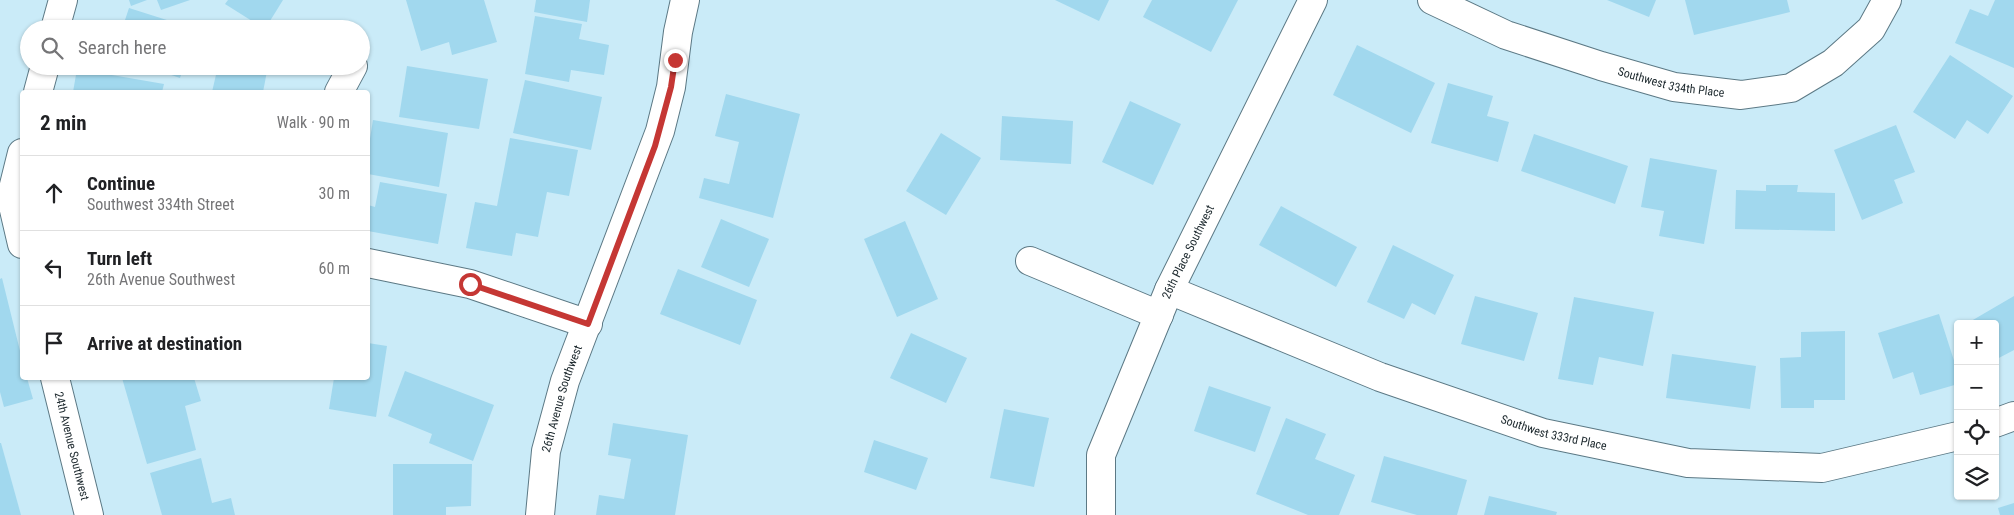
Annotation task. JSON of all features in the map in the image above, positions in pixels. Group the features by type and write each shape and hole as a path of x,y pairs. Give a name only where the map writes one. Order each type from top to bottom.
{"street":[{"path":"57,20 62,0"},
{"name":"26th Avenue Southwest","path":"540,515 546,451 565,381 660,131 671,87 678,32 685,0"},
{"name":"26th Place Southwest","path":"1101,515 1102,455 1164,303 1313,0"},
{"name":"Southwest 334th Place","path":"1432,0 1506,35 1601,66 1674,87 1741,95 1791,88 1833,63 1871,29 1887,0"},
{"path":"39,90 43,75"},
{"path":"340,90 348,75"},
{"path":"20,161 11,197 20,235"},
{"name":"Southwest 333rd Place","path":"1030,261 1164,303 1534,430 1688,463 1822,468 1954,437"},
{"path":"370,263 470,284 588,324"},
{"name":"24th Avenue Southwest","path":"55,380 89,515"},
{"path":"1999,422 2014,416"}],"building":[{"path":"129,0 147,0 131,6"},
{"path":"157,0 190,0 161,10"},
{"path":"228,0 283,0 271,20 251,20 225,4"},
{"path":"406,0 484,0 497,42 452,55 449,42 421,51"},
{"path":"536,0 590,0 587,22 534,12"},
{"path":"1055,0 1109,0 1099,21"},
{"path":"1152,0 1238,0 1211,52 1143,17"},
{"path":"1607,0 1656,0 1649,17"},
{"path":"1685,0 1787,0 1790,12 1694,35"},
{"path":"1995,0 2014,0 2014,68 1955,43 1970,9 1988,16"},
{"path":"129,8 167,20 125,20"},
{"path":"535,16 582,24 579,39 609,45 604,75 571,70 569,82 525,74"},
{"path":"1357,45 1435,83 1411,133 1333,95"},
{"path":"1950,55 2013,96 1988,134 1967,120 1955,139 1913,112"},
{"path":"407,66 488,79 479,129 399,117"},
{"path":"76,75 112,75 164,84 162,90 73,90"},
{"path":"216,75 266,75 263,90 212,90"},
{"path":"525,80 602,97 591,150 513,133"},
{"path":"1448,83 1493,96 1487,116 1509,122 1498,162 1431,143"},
{"path":"726,94 800,114 773,218 699,198 704,178 729,184 739,142 715,136"},
{"path":"1130,101 1181,124 1153,185 1102,162"},
{"path":"1002,116 1073,121 1071,164 1000,160"},
{"path":"373,120 448,133 439,187 370,174 370,139"},
{"path":"1896,125 1915,172 1894,180 1903,203 1862,220 1834,150"},
{"path":"941,133 981,158 946,215 906,191"},
{"path":"1534,134 1628,166 1615,204 1521,171"},
{"path":"510,138 578,150 569,196 547,192 538,237 516,233 512,256 466,248 475,202 497,206"},
{"path":"1650,158 1717,170 1704,244 1659,236 1664,211 1641,207"},
{"path":"380,182 447,194 438,244 370,231 370,206 375,207"},
{"path":"1766,185 1798,185 1797,192 1835,193 1835,231 1735,229 1736,190 1766,191"},
{"path":"1281,206 1357,247 1336,287 1259,245"},
{"path":"721,219 769,239 749,287 701,267"},
{"path":"905,221 938,299 897,317 864,239"},
{"path":"1393,245 1454,275 1435,315 1412,303 1404,319 1367,302"},
{"path":"678,269 757,300 740,345 660,314"},
{"path":"2,278 20,351 20,380 28,380 33,399 4,407 0,392 0,279"},
{"path":"1475,296 1538,313 1524,361 1461,344"},
{"path":"2014,296 2014,350 1999,358 1999,320 1973,320"},
{"path":"1574,297 1654,312 1643,366 1599,357 1593,385 1558,379"},
{"path":"1939,314 1954,361 1954,385 1920,395 1913,372 1893,379 1878,333"},
{"path":"1845,331 1845,400 1814,400 1814,408 1781,408 1780,358 1801,357 1801,332"},
{"path":"911,333 967,358 946,403 890,378"},
{"path":"370,343 387,346 376,417 329,409 334,380 370,380"},
{"path":"1672,354 1756,366 1750,409 1666,398"},
{"path":"405,371 494,405 473,461 429,443 432,434 388,416"},
{"path":"123,380 195,380 201,401 185,406 196,450 147,464"},
{"path":"1209,386 1271,407 1255,452 1194,431"},
{"path":"1004,409 1049,418 1034,487 990,478"},
{"path":"1286,418 1326,434 1315,459 1355,475 1339,515 1308,515 1256,494"},
{"path":"613,423 688,435 675,515 596,515 599,495 624,499 631,459 608,455"},
{"path":"874,440 928,458 916,490 864,472"},
{"path":"1,443 21,515 0,515"},
{"path":"1384,456 1467,480 1457,515 1417,515 1371,502"},
{"path":"201,458 212,503 231,498 235,515 162,515 150,473"},
{"path":"393,464 472,464 471,506 446,507 446,515 393,515"},
{"path":"1489,496 1557,512 1556,515 1484,515"},
{"path":"2014,503 2014,515 2000,515 1998,508"}],"route":[{"path":"470,284 588,324 660,131 671,87 675,60"}]}
